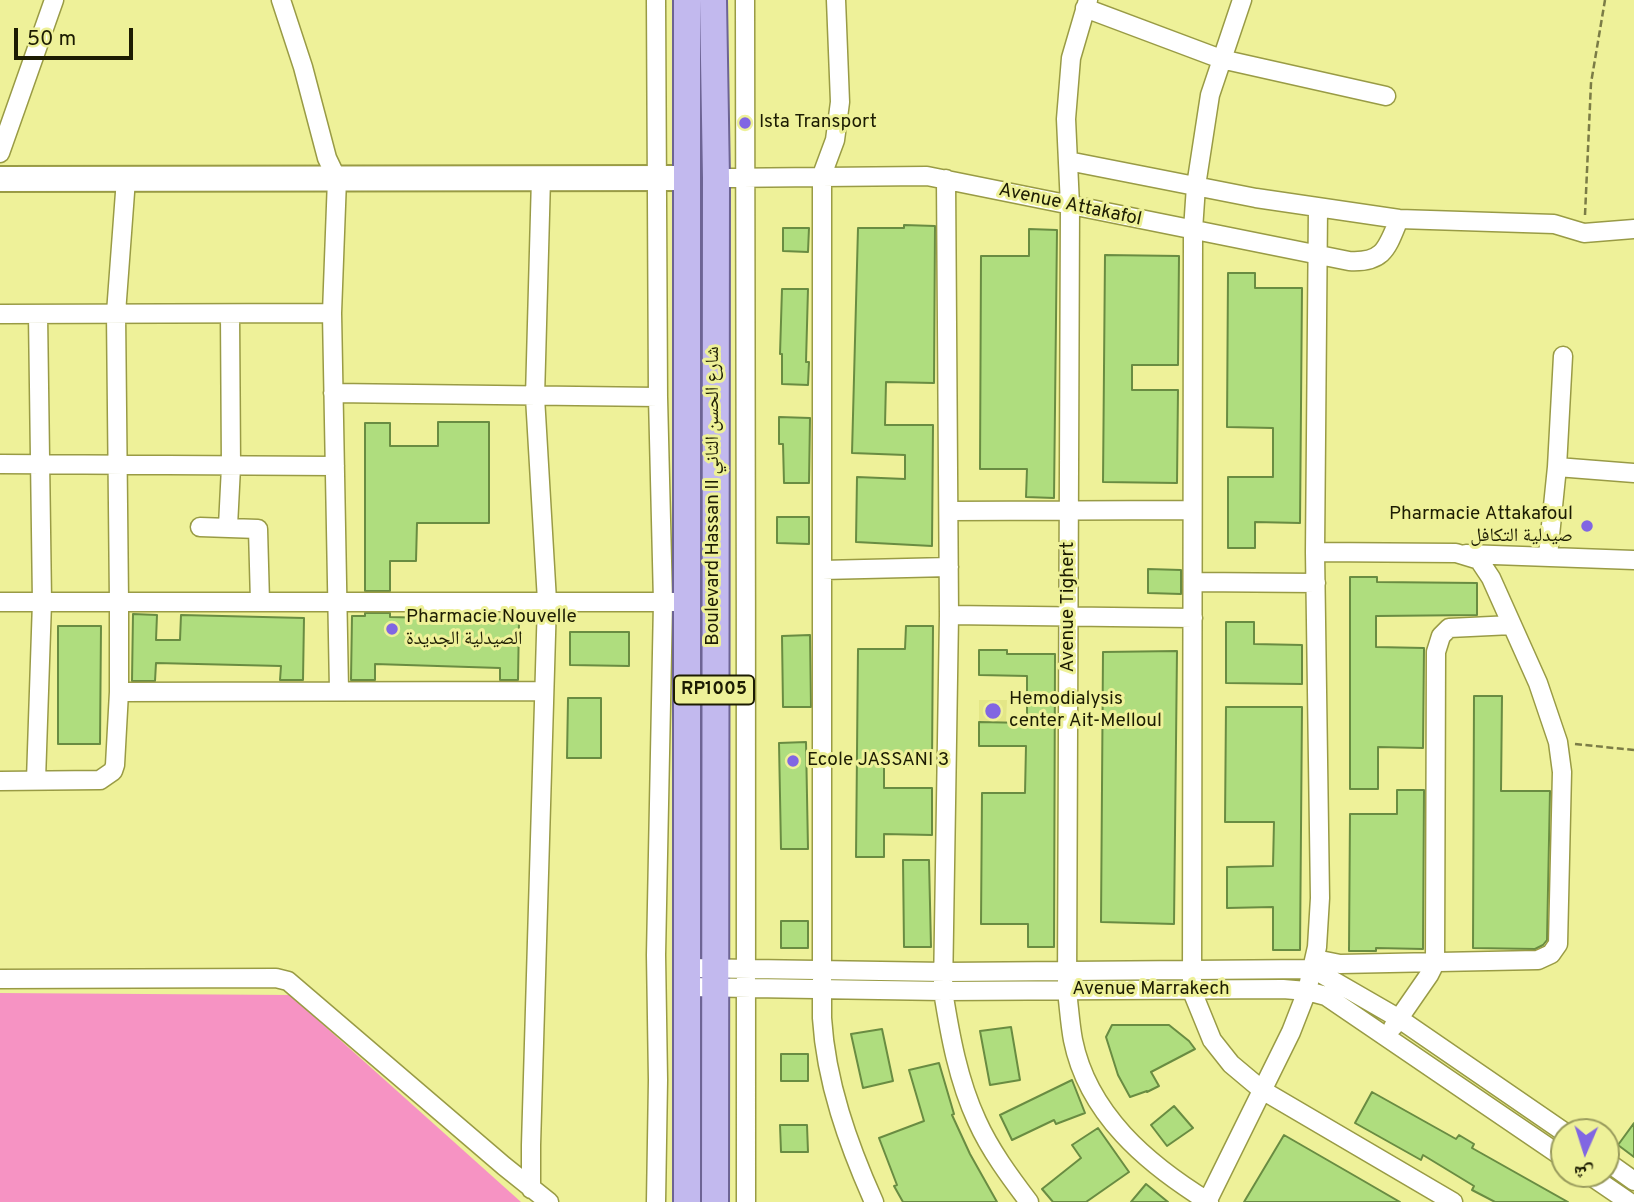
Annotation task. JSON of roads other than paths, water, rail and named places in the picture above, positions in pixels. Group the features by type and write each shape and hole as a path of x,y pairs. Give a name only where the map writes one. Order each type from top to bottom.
{"main road":[{"name":"Boulevard Hassan II شارع الحسن الثاني","path":"687,0 687,1202"},
{"name":"Boulevard Hassan II شارع الحسن الثاني","path":"713,0 716,178 688,602 715,978 715,1202"},
{"path":"688,178 716,178"}],"street":[{"path":"0,153 54,0"},
{"path":"281,0 303,67 327,158 337,179 332,313 338,690"},
{"path":"656,0 658,397 688,602 656,954 656,1202"},
{"path":"745,0 746,1202"},
{"path":"836,0 839,102 835,140 822,175 822,990 827,1061 846,1132 874,1202"},
{"path":"1242,0 1210,95 1196,186 1192,510 1192,990 1212,1040 1231,1064 1262,1090 1453,1202"},
{"path":"1087,4 1221,59 1386,96"},
{"name":"Avenue Tighert","path":"1087,4 1071,58 1066,119 1070,206 1067,970 1073,1041 1088,1085 1123,1138 1173,1180 1208,1202"},
{"path":"1068,161 1196,186 1399,219 1554,224 1584,233 1634,229"},
{"name":"Avenue Attakafol","path":"716,178 927,176 1366,262 1377,258 1389,244 1399,219"},
{"path":"531,1189 547,601 535,397 541,178"},
{"path":"0,179 688,178"},
{"path":"0,781 100,780 113,771 119,692 116,313 126,179"},
{"path":"946,179 950,615 943,991 950,1037 977,1121 1006,1171 1029,1202"},
{"path":"1208,1202 1292,1032 1314,964 1320,898 1315,552 1318,207"},
{"path":"0,314 332,313"},
{"path":"36,780 42,602 38,314"},
{"path":"228,526 231,467 230,314"},
{"path":"1548,555 1557,467 1563,356"},
{"path":"333,393 658,397"},
{"path":"0,464 335,466"},
{"path":"1557,467 1634,473"},
{"path":"949,511 1192,510"},
{"path":"200,527 228,526 255,528 259,531 260,602"},
{"path":"1315,552 1548,555 1634,560"},
{"path":"1314,964 1538,960 1551,954 1558,944 1562,772 1558,742 1538,682 1492,578 1479,560 1456,553"},
{"path":"822,570 948,567"},
{"path":"1193,582 1316,583"},
{"path":"0,602 688,602"},
{"path":"950,615 1194,618"},
{"path":"1388,1036 1435,963 1436,652 1441,636 1449,628 1512,625"},
{"path":"119,692 544,691"},
{"name":"Avenue Marrakech","path":"715,978 744,969 945,972 1191,971 1314,964 1511,1094 1550,1133"},
{"name":"Avenue Marrakech","path":"688,977 715,978 745,988 822,990 1307,990 1326,996 1497,1110 1550,1139"},
{"path":"0,979 276,978 288,981 531,1189 550,1202"},
{"path":"1497,1110 1511,1094"},
{"path":"1608,1188 1629,1202"}],"place":[{"name":"Ista Transport","path":"745,123"},
{"name":"Pharmacie Attakafoul صيدلية التكافل","path":"1587,526"},
{"name":"Pharmacie Nouvelle الصيدلية الجديدة","path":"392,629"},
{"name":"Hemodialysis center Ait-Melloul","path":"993,711"},
{"name":"Ecole JASSANI 3","path":"793,761"}]}
